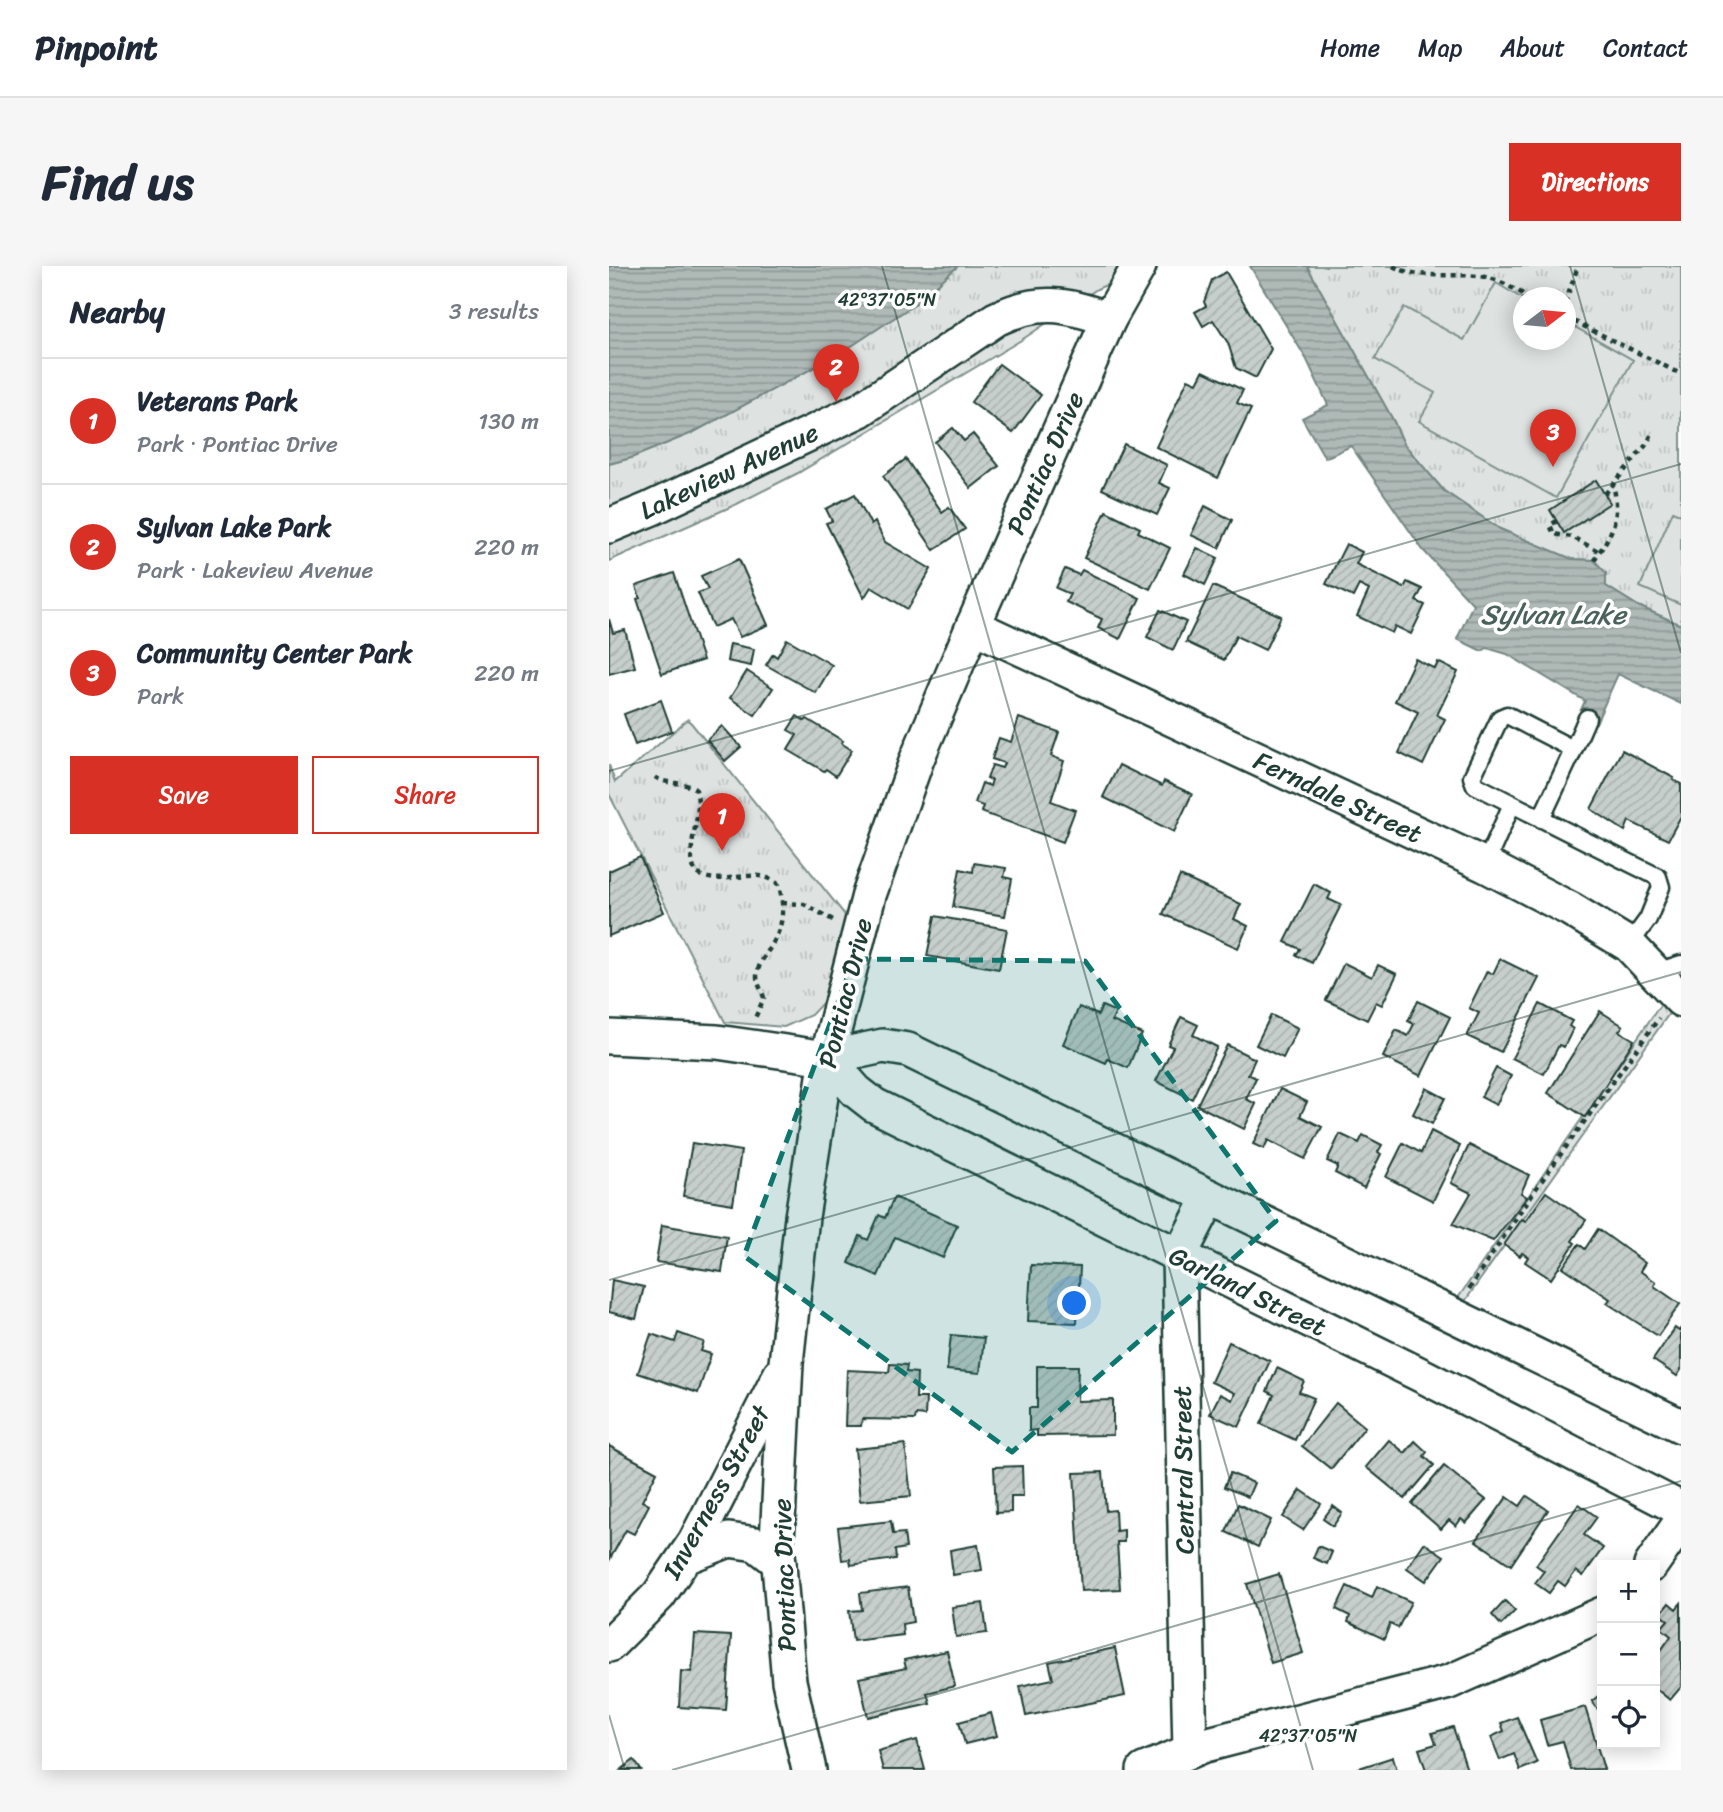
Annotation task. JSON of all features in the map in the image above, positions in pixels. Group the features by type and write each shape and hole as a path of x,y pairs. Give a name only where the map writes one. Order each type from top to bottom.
{"street":[{"name":"Pontiac Drive","path":"809,1770 789,1681 777,1542 786,1363 803,1217 827,1058 869,895 917,759 1109,319 1139,266"},
{"name":"Lakeview Avenue","path":"609,526 860,410 996,319 1016,309 1058,304 1109,319"},
{"name":"Ferndale Street","path":"973,626 1485,866 1570,909 1629,945 1674,983"},
{"path":"609,1037 717,1042 827,1058 883,1046 908,1050 1681,1426"},
{"name":"Garland Street","path":"827,1058 856,1091 874,1105 1437,1383 1681,1509"},
{"name":"Central Street","path":"1190,1751 1178,1257 1210,1196"},
{"name":"Inverness Street","path":"609,1645 659,1595 685,1558 786,1363"},
{"path":"1654,1560 1681,1522"},
{"path":"685,1558 729,1540 756,1544 779,1562"},
{"path":"1144,1770 1205,1745 1450,1682 1597,1616"}],"lane":[{"path":"1571,755 1569,747 1507,715 1500,718 1472,777 1475,785 1658,877 1661,887 1648,919 1629,945"},
{"path":"1541,819 1587,718"},
{"path":"1485,866 1512,804"}],"path":[{"path":"1392,266 1412,272 1485,277 1513,288"},
{"path":"1571,287 1578,266"},
{"path":"1576,322 1681,374"},
{"path":"1605,494 1654,432"},
{"path":"1594,560 1616,521 1617,501 1613,484"},
{"path":"1557,521 1550,525 1555,534 1571,537 1600,552"},
{"path":"655,777 696,790 699,805 690,848 695,872 712,881 765,876 779,885 783,912 777,933 759,968 757,979 764,998 753,1020"},
{"path":"782,903 804,904 835,922 860,932"},
{"path":"1455,1315 1462,1300 1535,1190 1670,1003 1674,983"}],"highlighted area":[{"path":"854,959 1085,961 1276,1221 1012,1452 744,1256"}],"green space":[{"path":"958,266 1123,266 1113,282 1097,289 1023,339 798,473 737,504 609,561 609,464 692,433 841,353 915,304"},
{"path":"1307,266 1681,266 1681,625 1638,606 1606,586 1594,560 1572,559 1500,529 1444,491 1404,444"},
{"path":"1496,283 1513,293 1513,350 1576,350 1576,328 1633,360 1556,498 1419,421 1435,393 1375,359 1404,307 1464,340"},
{"path":"1673,511 1681,515 1681,605 1640,587"},
{"path":"688,719 849,920 828,997 811,1015 784,1027 725,1022 609,794 609,765 615,782"},
{"path":"1665,998 1673,1008 1465,1301 1458,1298"}],"water":[{"path":"609,266 958,266 915,304 841,353 692,433 609,464"},
{"name":"Sylvan Lake","path":"1250,266 1307,266 1404,444 1444,491 1500,529 1572,559 1594,560 1606,573 1606,586 1638,606 1681,625 1681,704 1618,674 1596,723 1579,714 1585,701 1507,654 1487,648 1482,651 1457,639 1473,604 1423,550 1351,446 1325,458 1302,418 1328,405 1307,360"}],"building":[{"path":"1226,272 1271,349 1256,378 1236,368 1228,343 1213,320 1203,326 1195,312 1206,306 1204,302 1212,280"},
{"path":"999,364 1041,395 1013,433 971,402"},
{"path":"1203,371 1243,390 1237,403 1251,409 1218,478 1156,447 1188,379 1197,383"},
{"path":"953,428 964,441 973,434 999,466 971,488 935,442"},
{"path":"1124,444 1167,465 1159,483 1170,488 1157,515 1102,489"},
{"path":"906,459 942,512 949,507 965,529 934,550 883,476"},
{"path":"1596,480 1610,503 1564,533 1550,510"},
{"path":"855,494 871,525 875,522 885,542 931,569 908,609 871,587 864,598 826,523 832,521 826,509"},
{"path":"1205,506 1232,520 1219,548 1191,535"},
{"path":"1106,511 1140,528 1138,532 1170,548 1150,589 1084,558"},
{"path":"1346,544 1362,552 1356,564 1404,588 1407,582 1422,589 1416,601 1425,605 1411,634 1395,626 1392,633 1357,616 1369,590 1359,585 1353,597 1326,584"},
{"path":"1197,548 1218,558 1205,585 1184,574"},
{"path":"739,559 768,625 740,637 731,619 713,627 698,593 708,589 701,576"},
{"path":"1065,569 1079,575 1082,570 1140,598 1120,639 1098,628 1102,619 1066,602 1070,594 1056,588"},
{"path":"674,573 703,660 662,674 637,599 640,598 636,586"},
{"path":"1213,586 1281,616 1265,650 1236,636 1224,660 1186,642"},
{"path":"1160,610 1186,622 1173,650 1147,637"},
{"path":"609,619 613,633 625,630 635,667 609,674"},
{"path":"787,639 832,665 816,693 766,665 773,654 777,657"},
{"path":"730,644 754,649 751,666 727,661"},
{"path":"1415,659 1435,669 1438,662 1458,672 1437,715 1445,719 1423,765 1399,753 1418,712 1395,701"},
{"path":"747,671 773,688 755,715 730,698"},
{"path":"661,700 672,731 635,745 624,714"},
{"path":"797,716 805,721 807,719 843,741 841,743 852,750 836,776 788,750 797,735 788,730"},
{"path":"1019,718 1059,732 1051,756 1064,761 1051,801 1075,810 1063,842 981,812 983,806 975,803 982,783 990,786 992,780 987,779 992,765 1002,768 1004,763 992,759 999,738 1011,742"},
{"path":"722,726 741,747 725,761 707,740"},
{"path":"1622,750 1681,784 1681,816 1668,840 1629,821 1625,831 1591,809"},
{"path":"1119,765 1162,786 1164,781 1192,794 1174,832 1103,797"},
{"path":"640,857 664,912 609,936 609,871"},
{"path":"974,863 1006,868 1004,877 1012,879 1005,916 953,907 960,869 973,872"},
{"path":"1180,876 1241,904 1234,919 1248,926 1238,948 1163,914"},
{"path":"1314,884 1331,893 1328,899 1341,905 1312,963 1296,955 1300,949 1285,942"},
{"path":"935,916 1007,929 999,969 927,956"},
{"path":"1500,959 1539,978 1501,1052 1467,1036 1479,1013 1469,1008 1487,971 1493,974"},
{"path":"1344,963 1372,977 1378,965 1397,974 1382,1005 1376,1002 1367,1020 1326,1000"},
{"path":"1418,1001 1450,1017 1421,1076 1383,1057 1396,1030 1408,1036 1414,1024 1408,1021"},
{"path":"1540,1004 1572,1021 1569,1026 1573,1029 1564,1047 1559,1045 1544,1074 1512,1058"},
{"path":"1102,1006 1116,1012 1112,1021 1142,1034 1128,1068 1108,1059 1106,1063 1063,1044 1079,1007 1098,1015"},
{"path":"1600,1011 1623,1026 1619,1031 1634,1040 1585,1117 1548,1093"},
{"path":"1271,1015 1298,1028 1283,1058 1256,1045"},
{"path":"1181,1017 1198,1025 1193,1035 1217,1047 1192,1099 1156,1081 1173,1047 1168,1045"},
{"path":"1227,1045 1255,1059 1248,1074 1256,1078 1246,1099 1256,1104 1244,1129 1197,1105"},
{"path":"1496,1068 1511,1076 1496,1105 1481,1097"},
{"path":"1426,1088 1445,1098 1432,1124 1413,1114"},
{"path":"1280,1089 1307,1102 1300,1116 1322,1127 1305,1159 1268,1140 1264,1149 1253,1144"},
{"path":"1431,1131 1460,1146 1433,1201 1386,1177 1403,1143 1421,1153"},
{"path":"1340,1134 1359,1143 1363,1135 1382,1145 1378,1152 1381,1154 1364,1188 1335,1173 1338,1166 1327,1161"},
{"path":"692,1143 741,1151 733,1204 683,1196"},
{"path":"1469,1145 1529,1175 1521,1193 1527,1197 1493,1241 1453,1224 1471,1193 1451,1183"},
{"path":"1546,1192 1586,1220 1572,1241 1575,1243 1551,1279 1525,1262 1528,1257 1522,1253 1520,1256 1504,1245 1522,1219 1526,1221"},
{"path":"894,1197 957,1225 943,1258 895,1237 878,1276 849,1263 860,1236 868,1240 879,1215 885,1218"},
{"path":"662,1225 727,1236 722,1272 656,1262"},
{"path":"1598,1229 1645,1263 1640,1271 1656,1282 1654,1286 1680,1304 1658,1336 1607,1303 1610,1299 1563,1267 1579,1244 1585,1249"},
{"path":"1031,1265 1080,1267 1077,1323 1028,1321"},
{"path":"612,1280 644,1287 636,1319 609,1312"},
{"path":"1675,1328 1679,1331 1681,1328 1681,1370 1677,1376 1653,1360"},
{"path":"678,1333 704,1342 701,1351 711,1354 698,1393 638,1373 651,1334 675,1342"},
{"path":"951,1335 984,1338 980,1373 947,1370"},
{"path":"1229,1342 1270,1361 1239,1427 1210,1414 1220,1394 1232,1400 1235,1393 1211,1382"},
{"path":"890,1364 907,1365 906,1372 917,1373 916,1398 926,1398 925,1416 916,1415 915,1420 862,1419 861,1426 845,1426 847,1370 889,1372"},
{"path":"1037,1366 1078,1366 1077,1401 1113,1400 1113,1435 1037,1436 1037,1430 1029,1431 1029,1408 1037,1408"},
{"path":"1277,1368 1304,1381 1299,1392 1314,1398 1295,1440 1261,1424 1274,1395 1267,1391"},
{"path":"1336,1403 1365,1427 1331,1469 1302,1446"},
{"path":"1389,1440 1405,1453 1415,1441 1427,1452 1424,1456 1434,1465 1405,1499 1366,1467"},
{"path":"905,1444 911,1496 860,1501 855,1449"},
{"path":"609,1446 657,1472 642,1501 649,1505 634,1534 626,1530 610,1559"},
{"path":"1022,1466 1023,1496 1011,1496 1011,1512 996,1513 994,1467"},
{"path":"1444,1466 1486,1500 1466,1523 1461,1519 1456,1526 1449,1520 1441,1529 1412,1504"},
{"path":"1103,1472 1106,1511 1115,1510 1116,1531 1124,1530 1124,1542 1117,1542 1120,1589 1081,1591 1074,1473"},
{"path":"1230,1473 1254,1483 1248,1497 1224,1487"},
{"path":"1301,1490 1321,1504 1303,1530 1283,1517"},
{"path":"1527,1496 1548,1510 1511,1565 1476,1541 1507,1497 1520,1506"},
{"path":"1238,1504 1271,1520 1258,1547 1226,1532"},
{"path":"1579,1504 1597,1517 1584,1535 1603,1548 1583,1576 1576,1571 1565,1586 1558,1581 1549,1593 1535,1583 1544,1571 1536,1565"},
{"path":"1333,1506 1342,1513 1333,1526 1323,1519"},
{"path":"891,1521 893,1534 904,1533 906,1548 895,1550 896,1559 851,1565 850,1559 842,1560 838,1527"},
{"path":"1424,1543 1444,1556 1426,1581 1407,1568"},
{"path":"978,1545 982,1570 953,1575 950,1550"},
{"path":"1318,1546 1332,1552 1327,1564 1313,1558"},
{"path":"1279,1574 1303,1653 1271,1663 1247,1584"},
{"path":"1347,1586 1372,1598 1377,1586 1411,1602 1398,1628 1390,1624 1384,1639 1348,1622 1350,1616 1336,1609"},
{"path":"908,1587 913,1622 902,1624 903,1635 853,1641 849,1611 862,1610 860,1593"},
{"path":"1505,1601 1515,1611 1501,1625 1492,1615"},
{"path":"983,1603 987,1633 956,1637 952,1607"},
{"path":"1669,1603 1676,1609 1681,1603 1681,1687 1670,1700 1660,1692 1660,1652 1671,1636 1661,1628 1668,1620 1660,1614"},
{"path":"695,1634 731,1636 726,1710 679,1707 681,1671 692,1672"},
{"path":"1115,1648 1125,1696 1026,1716 1020,1686 1053,1679 1049,1662"},
{"path":"947,1651 955,1686 927,1693 930,1703 868,1717 859,1678 906,1668 904,1660"},
{"path":"1585,1707 1604,1769 1571,1770 1563,1741 1547,1745 1540,1720"},
{"path":"991,1713 997,1736 965,1744 959,1722"},
{"path":"1517,1717 1537,1763 1520,1770 1514,1754 1500,1760 1491,1737 1504,1731 1501,1723"},
{"path":"1453,1727 1467,1770 1426,1770 1419,1749 1436,1744 1432,1733"},
{"path":"917,1740 925,1770 883,1770 878,1751"},
{"path":"1393,1757 1397,1770 1353,1770"},
{"path":"634,1760 641,1770 621,1770"}],"place":[{"name":"Sylvan Lake Park","path":"836,402"},
{"name":"Community Center Park","path":"1553,467"},
{"name":"Veterans Park","path":"722,851"}]}
